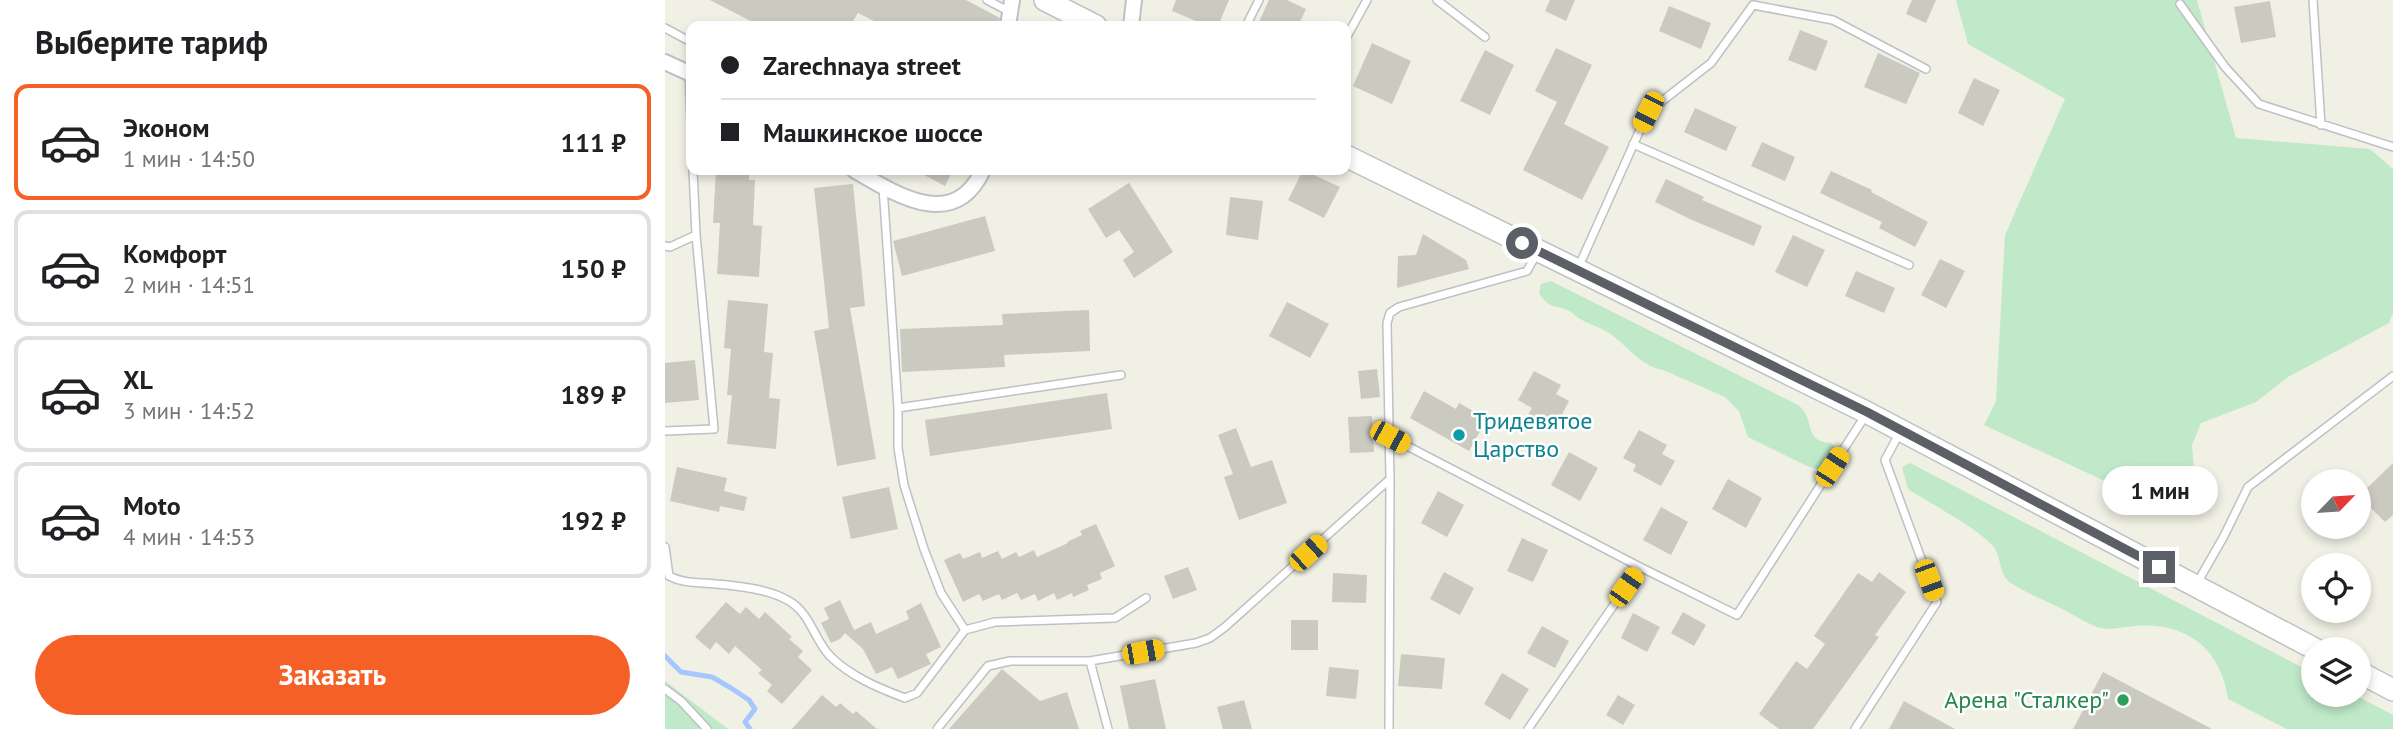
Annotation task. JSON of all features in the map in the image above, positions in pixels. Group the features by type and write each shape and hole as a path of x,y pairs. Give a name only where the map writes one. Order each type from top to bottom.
{"main road":[{"path":"1045,0 1085,21"},
{"path":"1351,158 1866,412 2301,642"},
{"path":"2371,678 2393,690"}],"street":[{"path":"1132,21 1134,0"},
{"path":"665,62 686,72"},
{"path":"863,175 921,203 936,205 952,203 976,185 981,175"}],"lane":[{"path":"987,0 1010,13"},
{"path":"1248,21 1259,0"},
{"path":"1351,29 1367,0"},
{"path":"1437,0 1485,37"},
{"path":"2313,0 2321,125"},
{"path":"1577,270 1648,112 1711,63 1751,3 1833,20 1926,69"},
{"path":"2180,4 2225,67 2259,104 2393,147"},
{"path":"665,28 686,39"},
{"path":"1633,144 1909,265"},
{"path":"665,431 714,429 696,235 693,175"},
{"path":"883,187 898,408 898,448 904,485 941,593 965,630"},
{"path":"665,246 670,247 696,235"},
{"path":"1388,729 1390,437 1387,323 1390,313 1399,307 1527,271 1538,251"},
{"path":"898,408 1121,375"},
{"path":"2196,586 2248,487 2393,376"},
{"path":"1390,437 1737,615 1866,412"},
{"path":"1855,729 1937,602 1885,460 1901,431"},
{"path":"937,729 988,666 1010,662 1090,661 1196,643 1210,638 1226,627 1390,479"},
{"path":"665,547 669,576 681,582 747,589 788,600 805,614 831,657 871,685 905,698 917,692 965,630 995,622 1115,618 1146,598"},
{"path":"1528,729 1640,567"},
{"path":"1090,661 1108,729"},
{"path":"665,689 681,701 707,729"}],"green space":[{"path":"1956,0 2197,0 2236,138 2370,149 2393,169 2393,313 2389,323 2288,377 2256,402 2201,423 2192,445 2195,479 2146,500 1984,425 1996,401 2005,235 2065,99 1968,44"},
{"path":"1551,281 1798,405 1807,416 1816,438 1831,443 1837,450 1833,458 1818,469 1809,467 1748,437 1739,411 1725,397 1655,368 1609,333 1546,302 1539,293 1541,284"},
{"path":"1910,463 2301,667 2301,707 2371,707 2371,703 2393,715 2393,729 2287,729 2228,699 2218,666 2209,652 2185,634 2153,626 2111,629 2097,627 2024,591 2007,580 1993,546 1965,524 1908,489 1902,467"},
{"path":"665,681 728,729 665,729"}],"building":[{"path":"710,0 966,0 1000,18 1000,21 874,21 858,13 853,21 750,21"},
{"path":"1176,0 1229,0 1220,21 1196,21 1172,11"},
{"path":"1269,0 1287,0 1306,9 1300,21 1259,21"},
{"path":"1550,0 1575,0 1566,21 1545,11"},
{"path":"1912,0 1936,0 1926,23 1906,14"},
{"path":"2270,1 2276,37 2241,43 2234,7"},
{"path":"1669,6 1711,23 1701,49 1659,31"},
{"path":"1800,30 1828,41 1816,71 1788,60"},
{"path":"1372,43 1411,61 1392,104 1353,86"},
{"path":"1556,48 1592,65 1564,124 1609,147 1582,200 1523,170 1557,102 1535,91"},
{"path":"1485,50 1514,65 1490,115 1460,101"},
{"path":"1878,53 1920,73 1906,104 1864,87"},
{"path":"1974,78 2000,90 1983,126 1958,113"},
{"path":"1695,108 1737,127 1726,151 1684,132"},
{"path":"1762,142 1795,157 1785,181 1751,166"},
{"path":"1831,171 1872,190 1871,192 1928,222 1915,247 1879,228 1882,222 1820,193"},
{"path":"716,175 749,175 749,180 755,180 753,225 762,226 759,277 717,274 720,223 713,223"},
{"path":"924,175 950,175 945,186"},
{"path":"1300,175 1314,175 1340,187 1324,218 1288,200"},
{"path":"1666,179 1704,197 1702,200 1762,226 1754,246 1655,202"},
{"path":"1129,183 1173,252 1134,278 1123,260 1134,252 1119,230 1106,238 1088,209"},
{"path":"853,184 865,306 850,308 876,459 837,466 814,331 829,328 814,188"},
{"path":"1230,197 1263,201 1258,240 1226,235"},
{"path":"985,216 995,251 902,276 893,241"},
{"path":"1423,234 1466,260 1469,269 1397,288 1398,256 1416,255"},
{"path":"1793,235 1825,250 1807,287 1775,272"},
{"path":"1940,259 1965,271 1946,308 1921,295"},
{"path":"1856,271 1895,288 1884,313 1845,296"},
{"path":"728,300 768,304 764,352 773,353 769,398 780,399 776,449 727,444 732,395 727,395 731,349 724,348"},
{"path":"1287,302 1329,324 1310,358 1269,336"},
{"path":"1089,310 1090,351 1004,355 1005,367 902,372 900,329 1003,325 1002,314"},
{"path":"695,360 699,400 665,403 665,363"},
{"path":"1377,369 1380,397 1361,399 1358,371"},
{"path":"1534,371 1561,385 1556,394 1569,401 1554,430 1528,415 1532,408 1518,400"},
{"name":"Тридевятое Царство","path":"1424,391 1456,409 1459,403 1487,419 1469,451 1410,418"},
{"path":"1107,393 1112,429 930,456 925,420"},
{"path":"1372,416 1374,452 1350,453 1348,417"},
{"path":"1236,428 1251,467 1272,460 1287,503 1239,520 1224,477 1233,474 1218,435"},
{"path":"1639,430 1667,445 1662,454 1675,461 1661,486 1633,471 1636,465 1623,458"},
{"path":"1569,452 1598,468 1580,501 1551,485"},
{"path":"2393,463 2393,515 2385,522 2371,508 2371,484"},
{"path":"677,467 727,478 724,491 747,497 744,511 720,506 719,512 670,501"},
{"path":"1728,479 1762,498 1746,528 1712,509"},
{"path":"889,487 898,529 851,539 842,497"},
{"path":"1438,491 1464,505 1447,537 1421,523"},
{"path":"1661,507 1688,522 1671,555 1643,540"},
{"path":"1096,524 1115,566 1100,573 1102,579 1087,585 1089,590 1073,597 1072,593 1057,600 1054,593 1038,601 1035,594 1021,600 1017,593 1002,600 999,594 983,601 979,594 963,602 944,560 960,553 963,559 980,552 982,558 998,551 1002,559 1016,552 1019,557 1034,550 1037,557 1068,543 1082,535 1080,531"},
{"path":"1522,538 1548,550 1533,582 1507,571"},
{"path":"1188,567 1197,590 1173,599 1164,576"},
{"path":"1444,572 1474,588 1460,615 1430,599"},
{"path":"1879,572 1906,592 1875,635 1879,637 1813,729 1779,729 1759,714 1796,661 1807,669 1825,644 1814,636 1858,573 1872,582"},
{"path":"1333,573 1367,575 1366,603 1332,602"},
{"path":"840,600 854,630 871,622 876,634 909,619 906,611 921,603 941,647 926,654 931,664 898,679 892,667 876,674 863,649 845,633 831,643 821,623 829,619 824,608"},
{"path":"726,602 740,614 746,607 759,619 765,612 803,651 798,657 812,670 782,704 767,691 772,685 758,673 762,670 735,646 729,654 716,642 710,650 695,637"},
{"path":"1683,612 1706,625 1694,646 1671,633"},
{"path":"1633,613 1660,627 1647,652 1621,638"},
{"path":"1291,620 1318,620 1318,650 1291,650"},
{"path":"1542,626 1569,641 1555,668 1527,653"},
{"path":"1401,654 1445,658 1442,689 1398,686"},
{"path":"1329,667 1359,670 1356,699 1326,696"},
{"path":"1002,669 1040,701 1067,692 1079,729 949,729"},
{"name":"Арена \"Сталкер\"","path":"2103,672 2212,729 2073,729"},
{"path":"1502,673 1529,689 1510,720 1484,704"},
{"path":"1155,679 1166,729 1129,729 1120,686"},
{"path":"822,695 836,707 840,703 853,714 856,711 877,729 792,729"},
{"path":"1618,695 1635,705 1623,725 1606,715"},
{"path":"1244,700 1252,729 1223,729 1217,707"},
{"path":"1904,701 1955,729 1889,729"}],"waterway":[{"path":"665,656 681,672 712,677 749,700 755,709 745,722 750,729"}],"place":[{"name":"Тридевятое Царство","path":"1459,435"},
{"name":"Арена \"Сталкер\"","path":"2123,700"}],"route":[{"path":"1522,243 1867,412 2159,567"}]}
